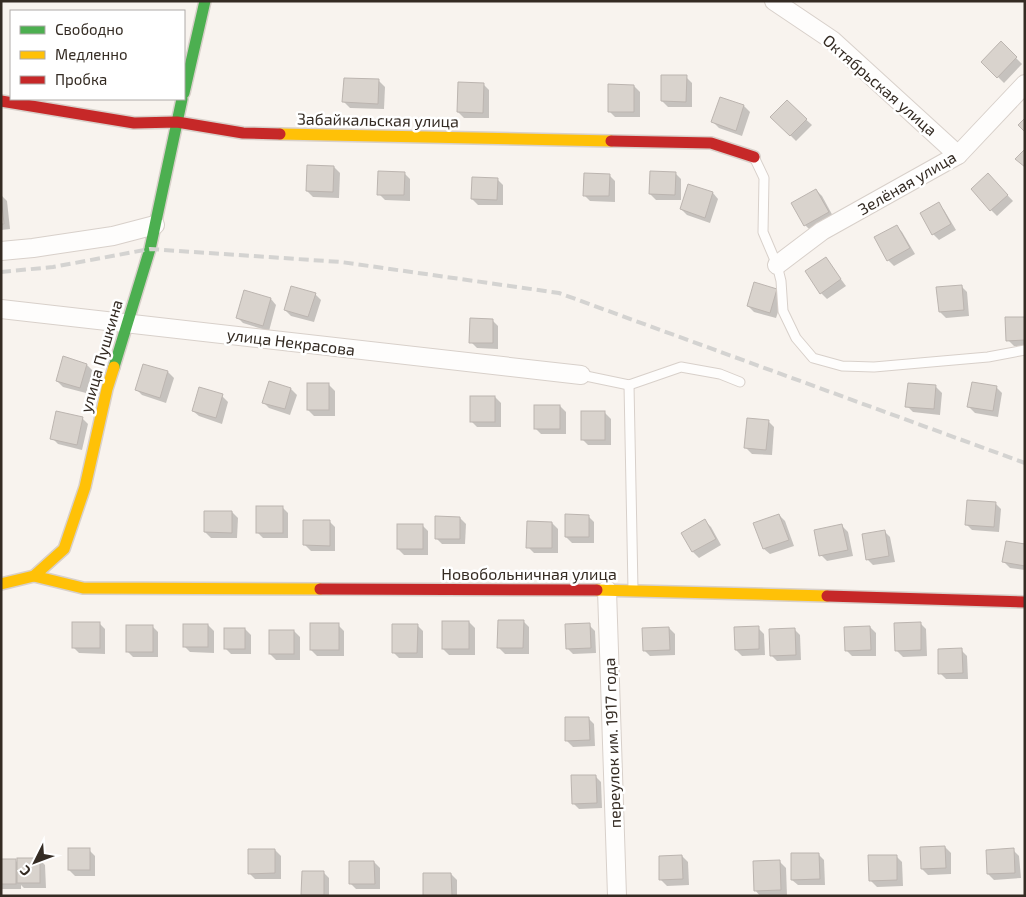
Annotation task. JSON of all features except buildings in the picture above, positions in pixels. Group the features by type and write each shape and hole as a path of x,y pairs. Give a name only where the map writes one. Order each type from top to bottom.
{"street":[{"path":"185,89 205,1"},
{"name":"Октябрьская улица","path":"774,1 832,40 958,155"},
{"name":"Зелёная улица","path":"777,265 822,231 958,155 1025,84"},
{"name":"улица Пушкина","path":"1,584 34,576 64,548 85,487 107,390 150,248 182,100"},
{"name":"Забайкальская улица","path":"1,101 134,123 177,122 242,134 711,142 754,157"},
{"path":"1,251 113,236 155,225"},
{"name":"улица Некрасова","path":"1,309 581,375"},
{"name":"Новобольничная улица","path":"34,576 83,588 607,590 1025,602"},
{"name":"переулок им. 1917 года","path":"607,590 617,896"}],"lane":[{"path":"754,157 764,178 763,232 777,265 781,281 783,311 796,338 813,358 842,366 874,367 988,356 1025,350"},
{"path":"581,375 629,384 681,368 720,374 740,382"},
{"path":"629,384 633,591"}],"railway":[{"path":"1,272 53,267 150,249 341,262 559,293 1025,463"}],"traffic: fast":[{"path":"185,89 205,1"},
{"path":"114,367 150,249 182,100"}],"traffic: slow":[{"path":"280,134 611,141"},
{"path":"1,584 34,576 64,549 85,487 107,389 114,367"},
{"path":"34,576 83,588 320,589"},
{"path":"597,590 827,596"}],"traffic: jam":[{"path":"1,101 134,123 177,122 243,133 280,134"},
{"path":"611,141 711,143 754,157"},
{"path":"320,589 597,590"},
{"path":"827,596 1025,602"}]}
